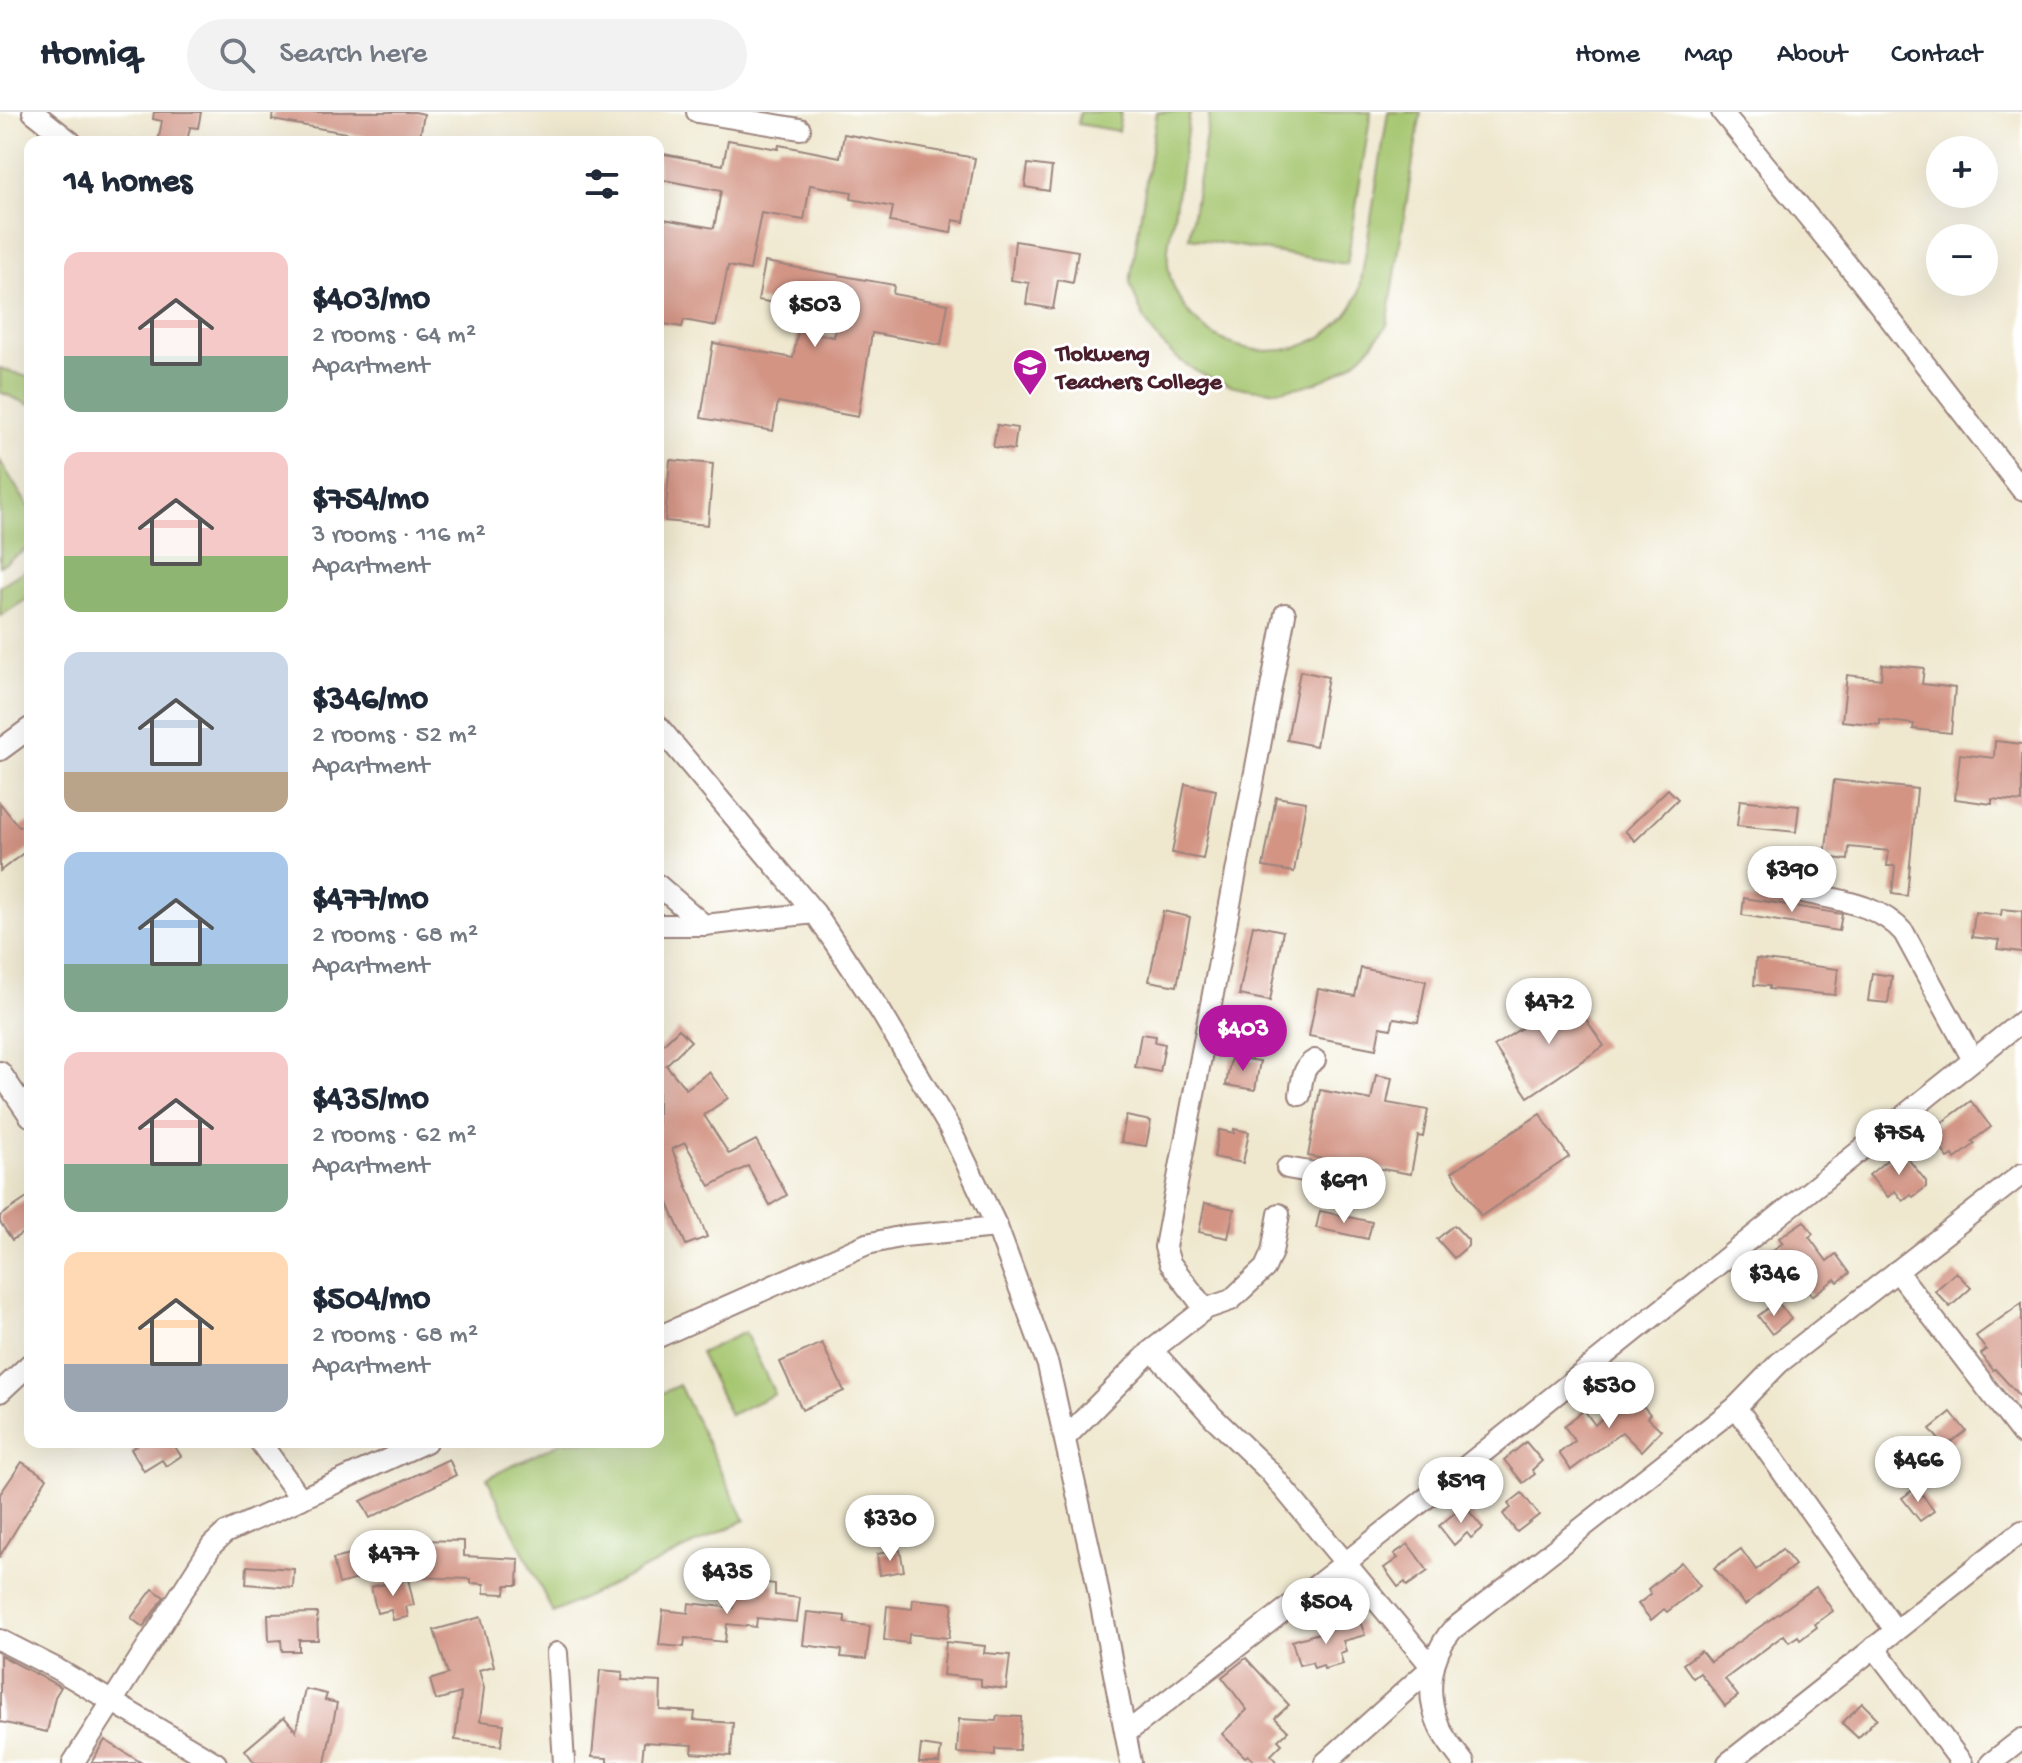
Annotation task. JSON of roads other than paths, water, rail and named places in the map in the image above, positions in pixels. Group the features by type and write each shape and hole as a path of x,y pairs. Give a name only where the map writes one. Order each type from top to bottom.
{"street":[{"path":"33,112 63,136"},
{"path":"697,112 800,129"},
{"path":"1722,112 1860,280 2022,490"},
{"path":"1205,1309 1170,1263 1165,1247 1285,614"},
{"path":"0,750 24,732"},
{"path":"664,733 815,913 881,1012 949,1127 997,1227 1048,1365 1126,1733 1125,1761"},
{"path":"664,890 704,925"},
{"path":"1799,891 1866,907 1881,912 1895,922 1904,933 1973,1060"},
{"path":"664,925 704,925 815,913"},
{"path":"1126,1733 1344,1564 2022,1021"},
{"path":"1300,1095 1304,1072 1315,1060"},
{"path":"0,1072 24,1107"},
{"path":"1287,1168 1343,1178"},
{"path":"1464,1763 1440,1729 1431,1688 1432,1667 1438,1649 1452,1630 1736,1407 1779,1363 2022,1174"},
{"path":"1065,1438 1152,1350 1205,1309 1231,1300 1265,1268 1272,1252 1279,1214"},
{"path":"664,1334 867,1244 904,1236 997,1227"},
{"path":"1897,1271 2022,1434"},
{"path":"1152,1350 1213,1417 1269,1471 1432,1667"},
{"path":"0,1392 24,1370"},
{"path":"1736,1407 1895,1630"},
{"path":"264,1448 301,1499"},
{"path":"73,1763 212,1545 225,1533 413,1448"},
{"path":"1728,1763 2022,1531"},
{"path":"0,1640 216,1763"},
{"path":"1874,1647 1962,1763"},
{"path":"557,1653 564,1763"},
{"path":"1325,1763 1432,1667"},
{"path":"1991,1763 2022,1739"}],"place":[{"name":"Tlokweng Teachers College","path":"1030,397"}]}
